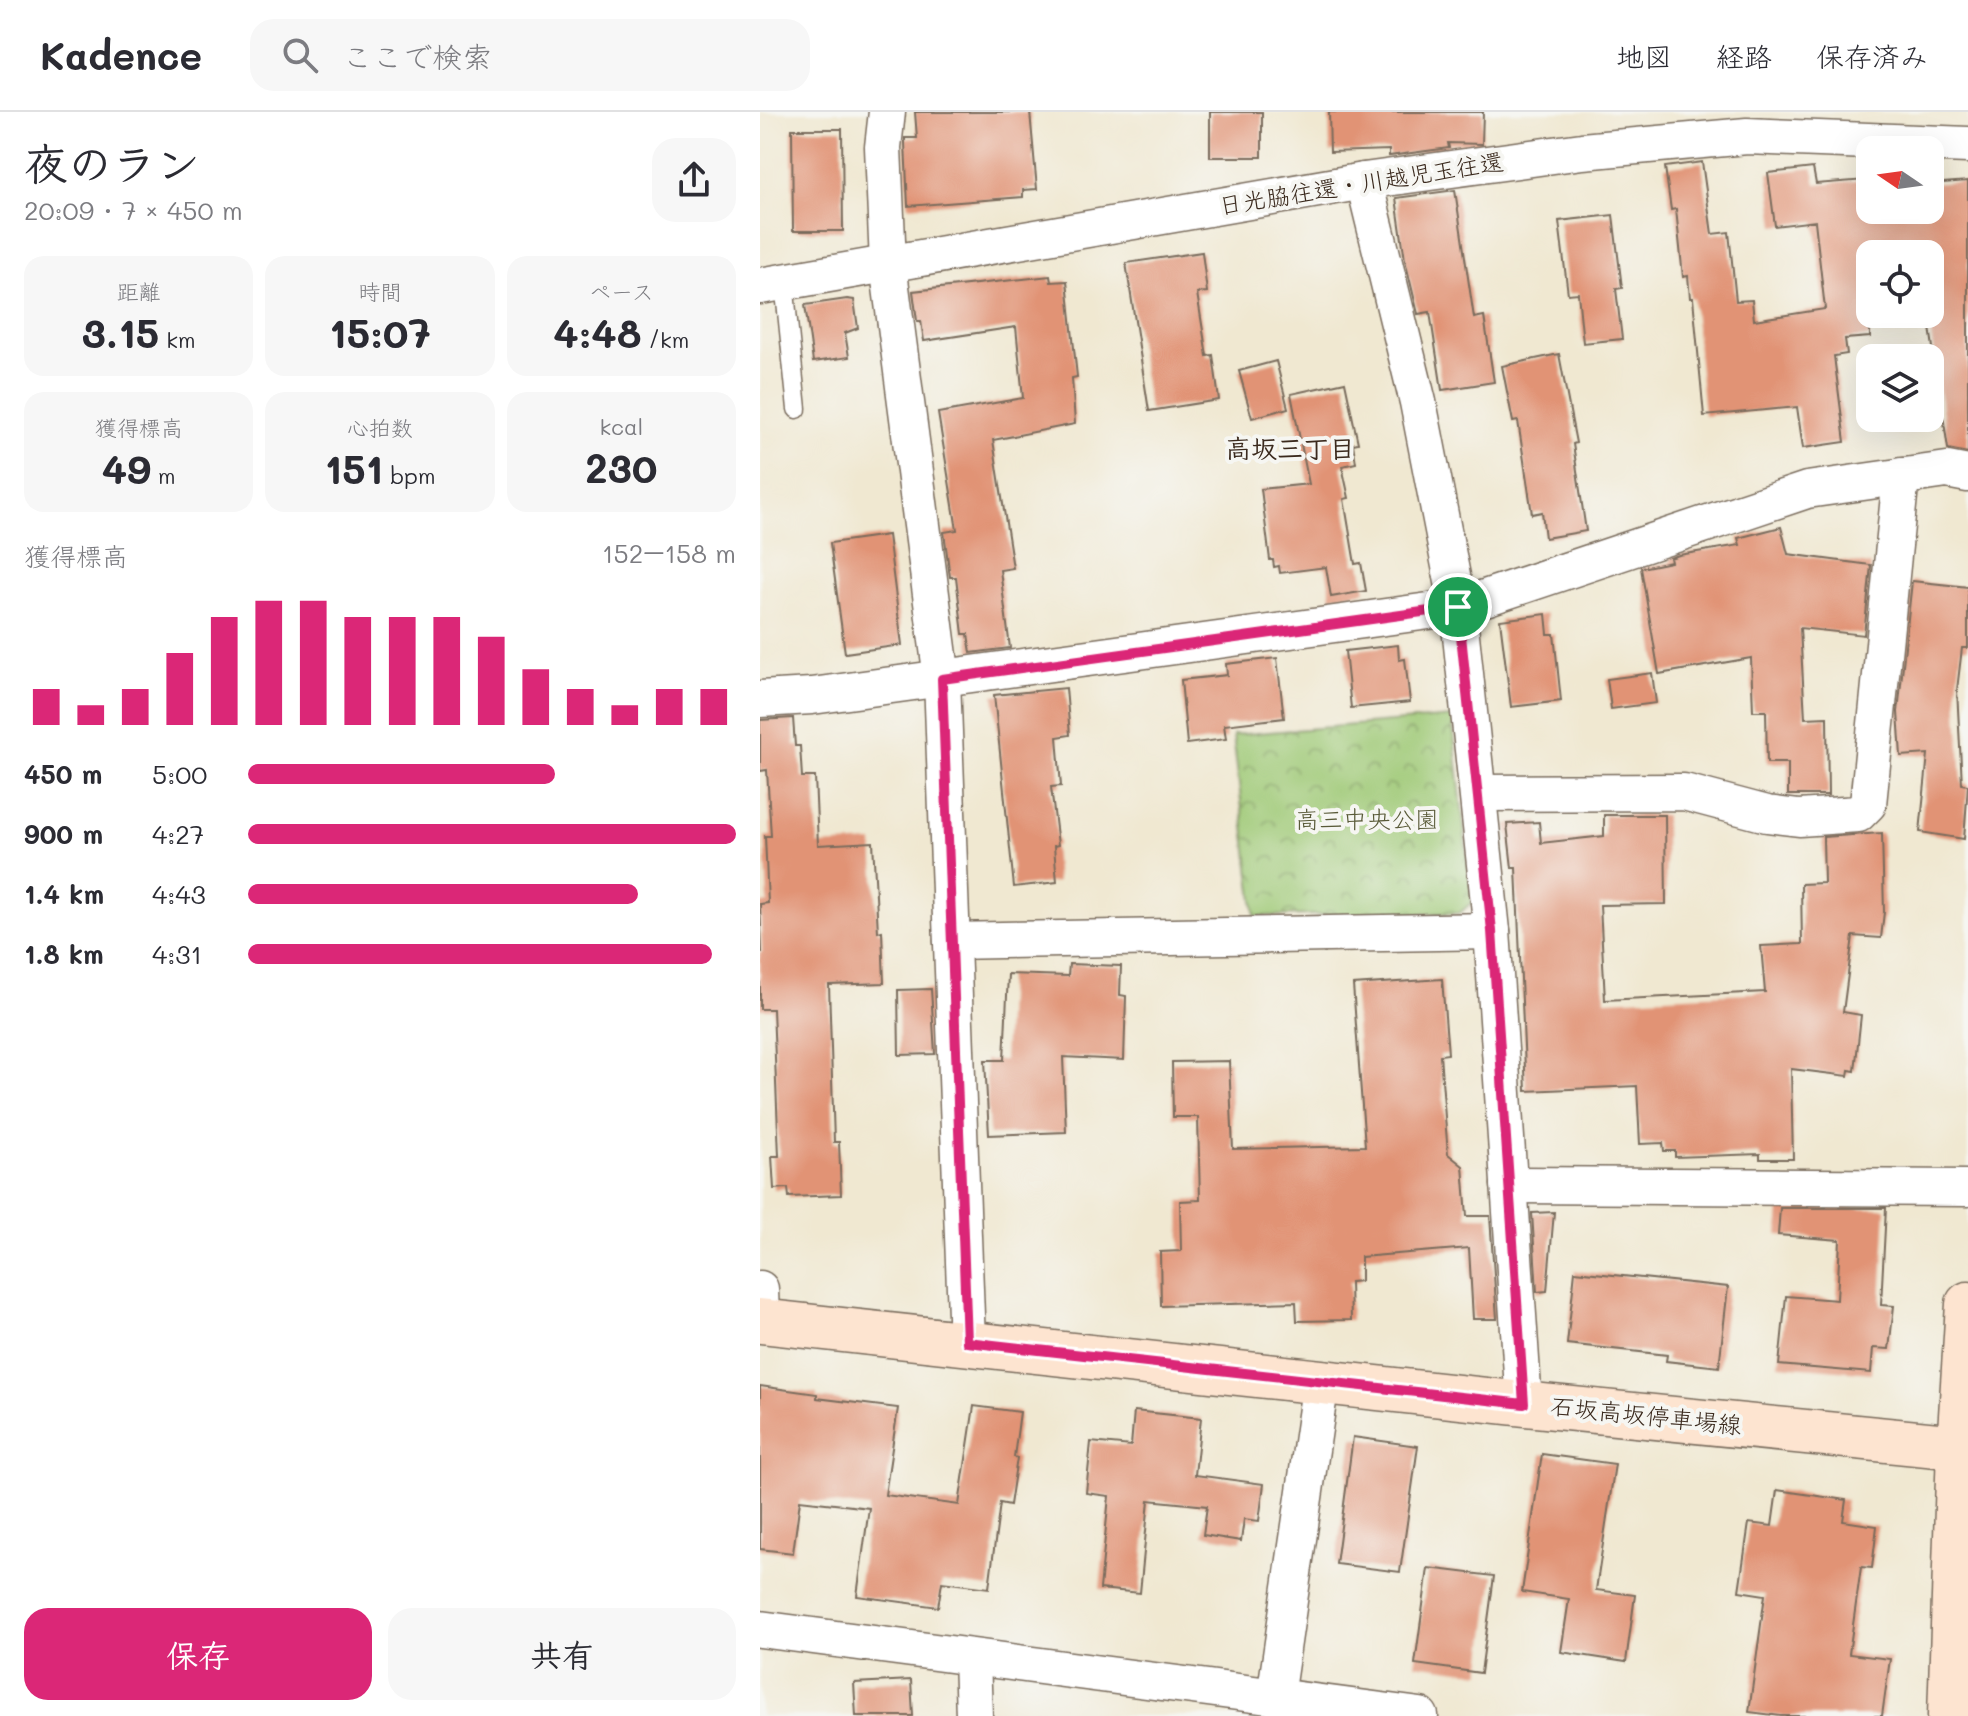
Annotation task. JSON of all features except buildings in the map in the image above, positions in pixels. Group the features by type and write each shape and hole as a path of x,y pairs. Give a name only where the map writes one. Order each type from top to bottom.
{"main road":[{"path":"1950,1716 1968,1304"},
{"name":"石坂高坂停車場線","path":"760,1310 967,1342 1524,1404 1963,1448"}],"street":[{"path":"887,112 883,147 888,264 942,679 967,1342"},
{"name":"日光脇往還・川越児玉往還","path":"772,284 1364,181 1582,151 1840,125 1968,145"},
{"path":"1364,181 1418,402 1458,607 1492,931 1524,1404"},
{"path":"760,699 812,696 942,679 1458,607 1807,490 1947,470 1968,474"},
{"path":"1478,793 1684,792 1767,814 1799,818 1858,814 1868,804 1901,476"},
{"path":"952,941 1492,931"},
{"path":"1509,1185 1968,1188"},
{"path":"1275,1697 1321,1381"},
{"path":"760,1629 1420,1716"},
{"path":"972,1658 974,1716"}],"lane":[{"path":"772,284 797,409"}],"green space":[{"name":"高三中央公園","path":"1452,717 1472,902 1460,913 1255,916 1233,735"}],"district":[{"name":"高坂三丁目","path":"1290,449"}],"route":[{"path":"1458,607 1492,931 1524,1404 967,1342 942,679 1458,607"}]}
